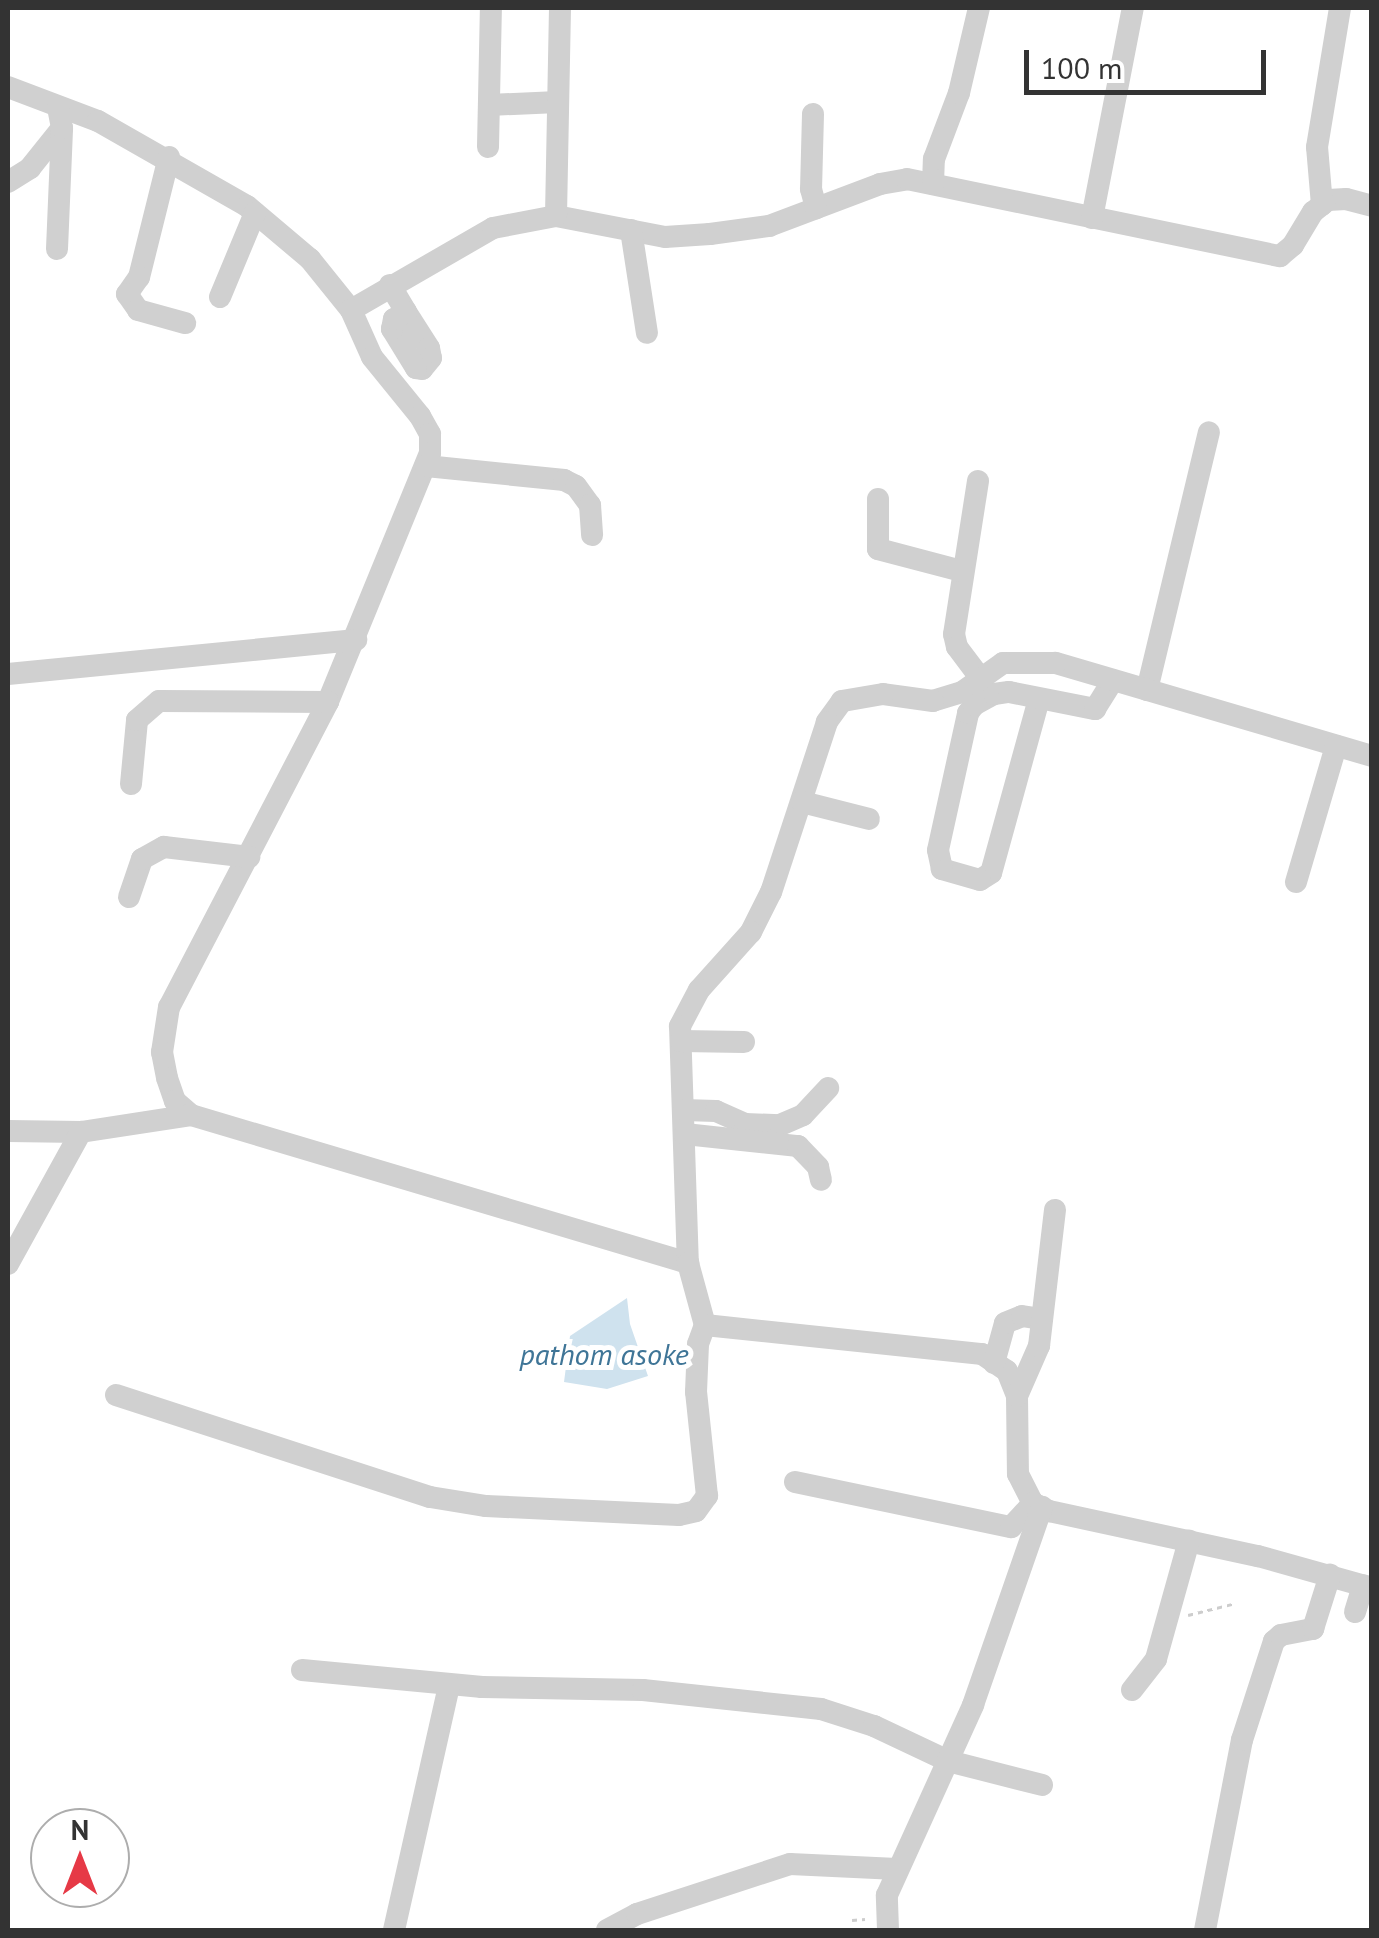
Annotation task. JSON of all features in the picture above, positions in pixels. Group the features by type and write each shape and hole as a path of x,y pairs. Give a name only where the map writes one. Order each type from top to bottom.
{"street":[{"path":"488,147 491,8"},
{"path":"556,216 560,8"},
{"path":"933,184 934,159 958,94 979,8"},
{"path":"1092,218 1133,8"},
{"path":"1322,204 1317,147 1340,8"},
{"path":"8,87 60,117 98,120 169,157 255,212 310,259 351,310 372,357 430,434 426,466 328,702 169,1007 162,1052 175,1101 191,1115 688,1263"},
{"path":"490,105 558,102"},
{"path":"813,114 811,189 816,208"},
{"path":"8,182 30,168 60,117"},
{"path":"57,248 60,117"},
{"path":"169,157 139,276 127,294 138,310 185,323"},
{"path":"351,310 493,228 556,216 665,237 710,234 769,226 880,184 907,179 1280,256 1322,204 1346,199 1372,206"},
{"path":"220,298 255,212"},
{"path":"631,230 647,334"},
{"path":"390,286 406,312"},
{"path":"1147,690 1209,432"},
{"path":"426,466 564,480 576,486 590,505 592,535"},
{"path":"978,482 962,571 957,647 980,678"},
{"path":"878,500 878,549 962,571"},
{"path":"8,674 356,640"},
{"path":"116,1395 430,1497 486,1506 679,1515 696,1511 708,1496 696,1392 698,1344 704,1325 688,1263 681,1041 685,1010 751,932 771,892 827,722 842,701 883,694 933,701 962,692 1003,664 1055,664 1372,756"},
{"path":"1039,699 992,874 980,880 942,869 938,850 968,712 994,694 1039,699 1095,708 1102,704 1113,680"},
{"path":"132,784 138,720 159,701 328,702"},
{"path":"1296,882 1336,746"},
{"path":"802,802 870,819"},
{"path":"129,897 142,860 164,846 249,856"},
{"path":"681,1041 744,1042"},
{"path":"684,1110 716,1111 745,1124 780,1125 803,1114 828,1088"},
{"path":"8,1131 80,1132 191,1115"},
{"path":"8,1264 80,1132"},
{"path":"685,1134 798,1146 818,1167 821,1180"},
{"path":"1017,1396 1039,1346 1055,1210"},
{"path":"994,1363 1005,1323 1022,1316 1042,1320"},
{"path":"704,1325 725,1331 982,1354 1007,1371 1017,1396 1018,1474 1037,1505 1367,1586 1355,1612"},
{"path":"794,1482 1011,1527 1037,1505"},
{"path":"888,1930 887,1895 973,1705 1037,1505"},
{"path":"1132,1690 1156,1659 1188,1541"},
{"path":"1205,1930 1242,1740 1274,1641 1281,1635 1313,1628 1330,1576"},
{"path":"302,1670 450,1685 643,1690 820,1709 874,1726 948,1762 1042,1786"},
{"path":"394,1930 450,1685"},
{"path":"607,1930 637,1914 790,1864 897,1869"}],"path":[{"path":"1167,1618 1236,1603"}],"water":[{"name":"pathom asoke","path":"627,1298 630,1324 648,1376 607,1389 564,1382 570,1336"}]}
